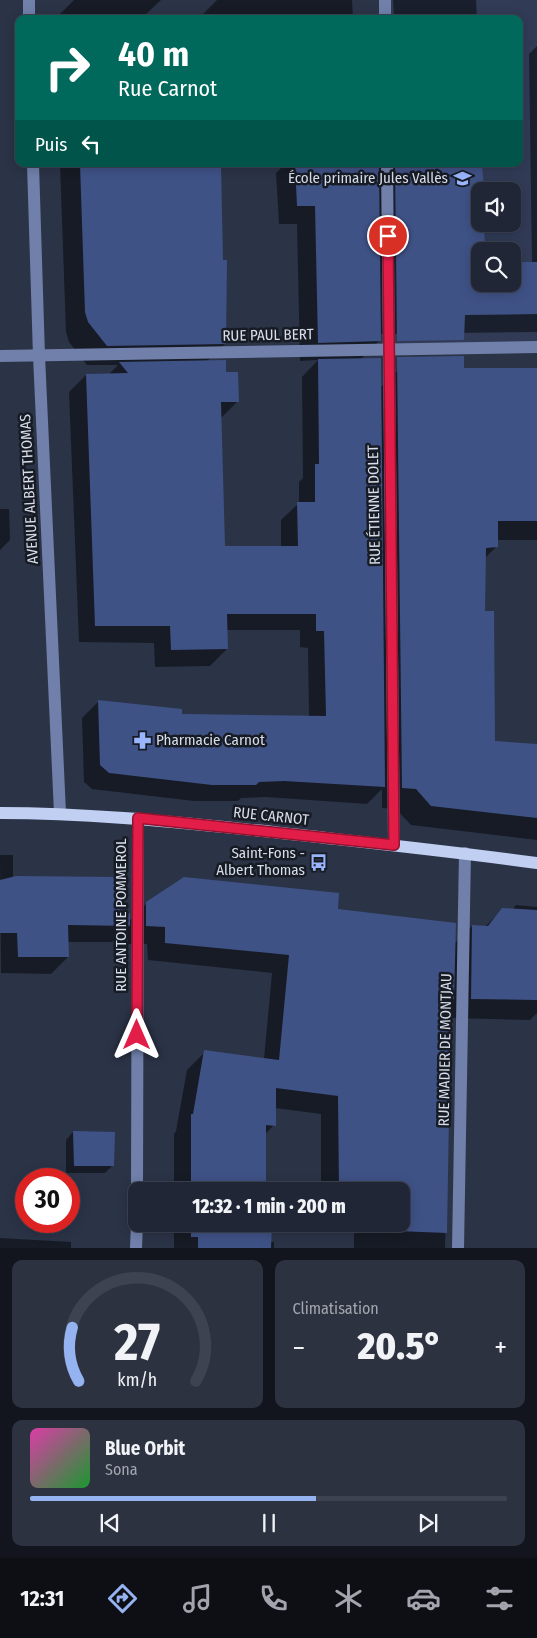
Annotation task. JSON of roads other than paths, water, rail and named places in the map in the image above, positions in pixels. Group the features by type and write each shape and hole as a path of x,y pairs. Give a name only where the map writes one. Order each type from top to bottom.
{"main road":[{"name":"RUE CARNOT","path":"0,813 60,813 138,818 465,853 537,863"}],"street":[{"path":"29,0 29,15"},
{"path":"385,0 385,15"},
{"name":"AVENUE ALBERT THOMAS","path":"33,167 38,356 60,813"},
{"name":"RUE ÉTIENNE DOLET","path":"387,167 394,845"},
{"name":"RUE PAUL BERT","path":"0,356 537,347"},
{"name":"RUE ANTOINE POMMEROL","path":"137,1182 138,818"},
{"name":"RUE MADIER DE MONTJAU","path":"458,1248 465,853"},
{"path":"136,1232 136,1248"}],"place":[{"name":"École primaire Jules Vallès","path":"462,178"},
{"name":"Pharmacie Carnot","path":"142,740"},
{"name":"Saint-Fons - Albert Thomas","path":"319,862"}]}
